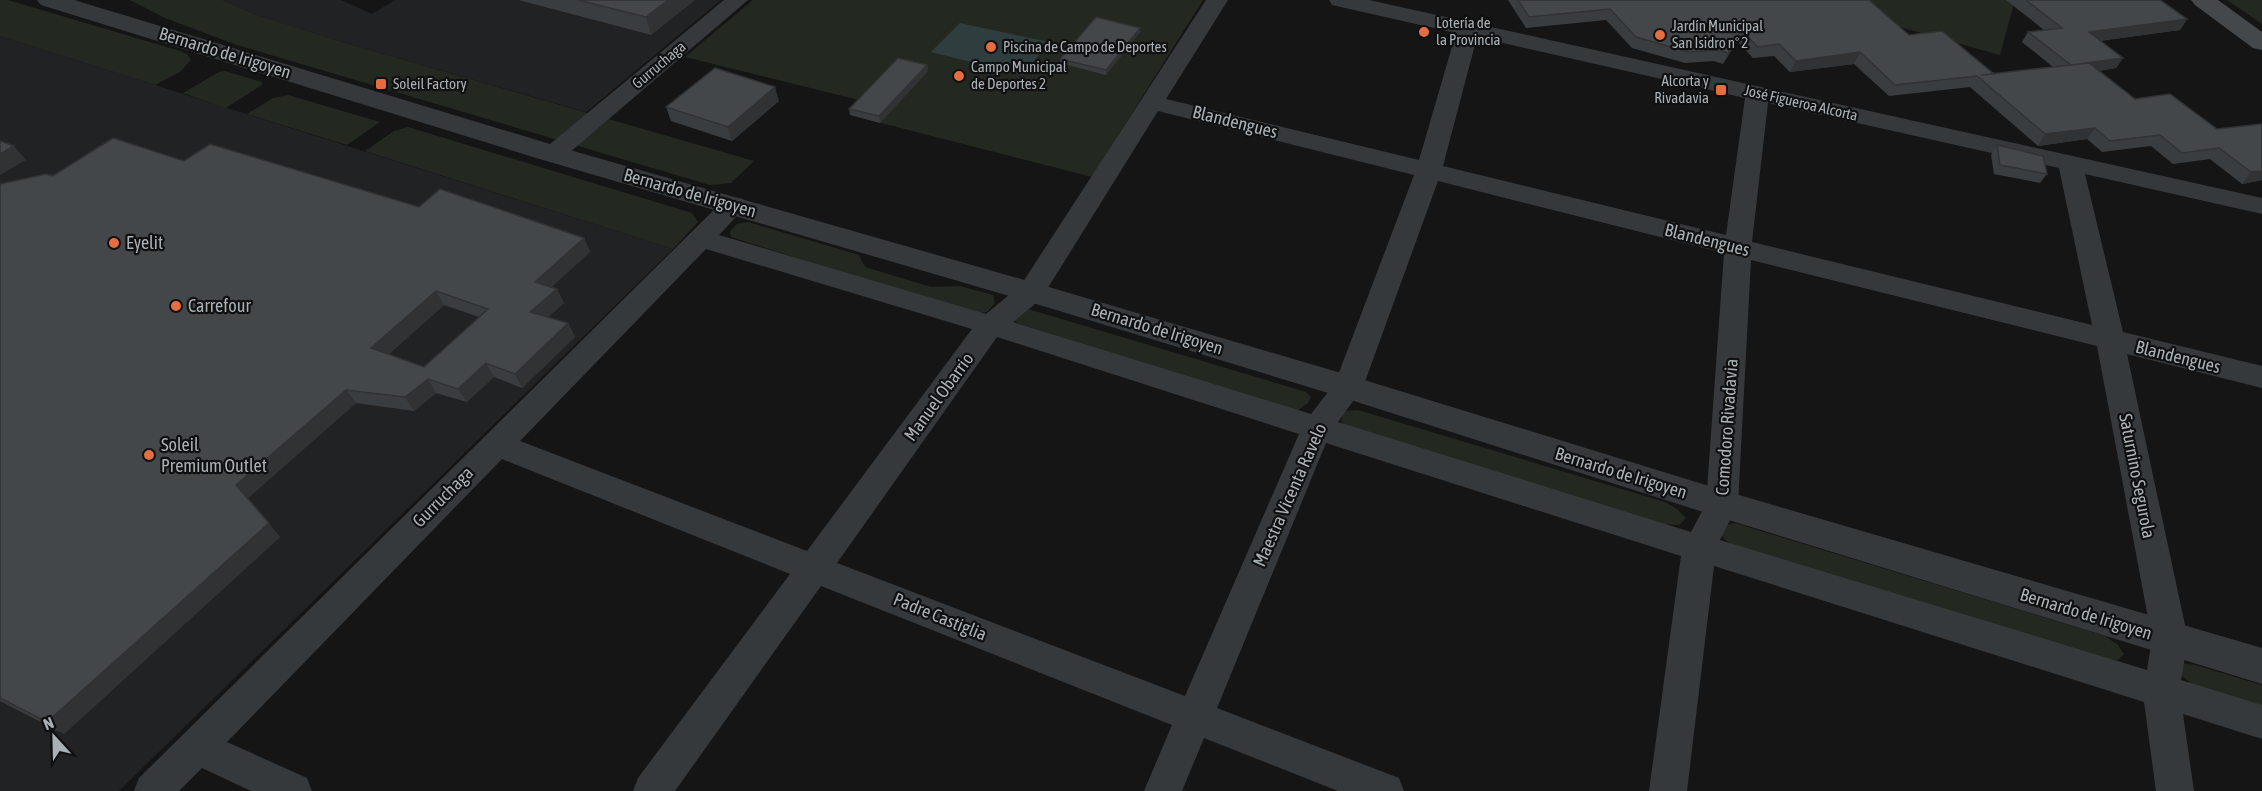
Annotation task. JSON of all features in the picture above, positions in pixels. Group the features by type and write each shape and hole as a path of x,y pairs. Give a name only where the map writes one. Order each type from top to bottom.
{"main road":[{"path":"2203,2 2262,42"}],"street":[{"name":"Bernardo de Irigoyen","path":"49,0 553,154 1031,292 1348,387 1722,504 2262,666"},
{"path":"104,0 149,30"},
{"name":"Gurruchaga","path":"553,154 736,0"},
{"name":"Manuel Obarrio","path":"652,791 991,324 1031,292 1217,0"},
{"name":"José Figueroa Alcorta","path":"1340,0 1379,4 1468,28 2262,206"},
{"name":"Maestra Vicenta Ravelo","path":"1163,791 1317,428 1348,387 1429,170 1468,28"},
{"name":"Comodoro Rivadavia","path":"1668,791 1699,548 1722,504 1738,248 1757,93"},
{"name":"Blandengues","path":"1152,102 2262,377"},
{"name":"Saturnino Segurola","path":"2070,163 2110,340 2170,639 2161,690 2175,791"},
{"name":"Gurruchaga","path":"153,791 495,444 734,206"},
{"path":"701,239 991,324 1699,548 2262,722"},
{"name":"Padre Castiglia","path":"495,444 1384,791"},
{"path":"197,747 293,791"}],"shaded area":[{"path":"0,0 8,0 180,51 187,54 191,60 180,72 155,85 0,36"},
{"path":"130,0 222,0 254,14 342,42 754,161 731,183 710,185 234,44 165,18"},
{"path":"222,0 341,0 372,14 395,0 518,0 651,35 695,0 721,0 586,112 342,42 254,14"},
{"name":"Campo Municipal de Deportes 2","path":"753,0 1203,0 1092,177 850,115 863,101 685,57"},
{"path":"1868,0 2015,0 2000,55 1861,16"},
{"path":"2227,0 2262,0 2262,24"},
{"name":"Piscina de Campo de Deportes","path":"960,23 1049,42 1023,75 931,52"},
{"name":"Soleil Premium Outlet","path":"0,36 673,249 119,791 0,791"},
{"path":"225,71 262,82 262,85 226,108 183,93 219,72"},
{"path":"288,95 380,122 347,145 247,114 273,98"},
{"path":"408,127 692,213 698,222 673,249 365,151 394,131"},
{"path":"748,222 859,255 865,267 931,287 960,286 993,295 995,303 987,312 973,314 731,237 730,231 737,224"},
{"path":"1028,309 1306,392 1311,397 1308,403 1297,411 1013,320"},
{"path":"1358,410 1665,502 1686,518 1679,525 1664,524 1349,430 1341,421 1344,411"},
{"path":"1735,523 2105,636 2118,645 2124,654 2118,660 2105,659 1736,547 1724,539 1719,529"},
{"path":"2181,663 2262,685 2262,708 2215,694 2193,684 2176,669"}],"building":[{"path":"578,0 668,0 646,17"},
{"path":"1518,0 1869,0 1909,35 1942,31 1994,74 2089,63 2135,99 2170,94 2217,129 2262,124 2262,171 2251,172 2219,148 2182,153 2160,135 2110,141 2095,128 2045,134 1977,76 1895,85 1860,52 1796,61 1779,44 1758,47 1741,30 1728,53 1719,50 1689,52 1636,37 1610,9 1529,17"},
{"path":"2026,0 2160,0 2187,19 2089,32 2123,58 2071,65 2028,32 2062,28"},
{"path":"1096,17 1140,28 1106,70 1060,59"},
{"path":"898,58 927,65 879,116 849,109"},
{"path":"715,68 775,87 728,127 666,107"},
{"name":"Soleil Premium Outlet","path":"113,138 184,161 210,144 419,207 440,189 584,238 535,282 557,289 530,312 568,323 515,374 486,363 458,389 428,379 405,397 346,390 236,485 269,523 47,722 0,698 0,184 46,174 53,176","holes":["436,291 488,309 424,367 371,348"]},
{"path":"0,141 14,146 0,154"},
{"path":"1997,145 2043,156 2047,174 2000,165"}],"place":[{"name":"Lotería de la Provincia","path":"1424,32"},
{"name":"Jardín Municipal San Isidro n° 2","path":"1660,35"},
{"name":"Piscina de Campo de Deportes","path":"991,47"},
{"name":"Campo Municipal de Deportes 2","path":"959,76"},
{"name":"Soleil Factory","path":"381,84"},
{"name":"Alcorta y Rivadavia","path":"1721,90"},
{"name":"Eyelit","path":"114,243"},
{"name":"Carrefour","path":"176,306"},
{"name":"Soleil Premium Outlet","path":"149,455"}]}
